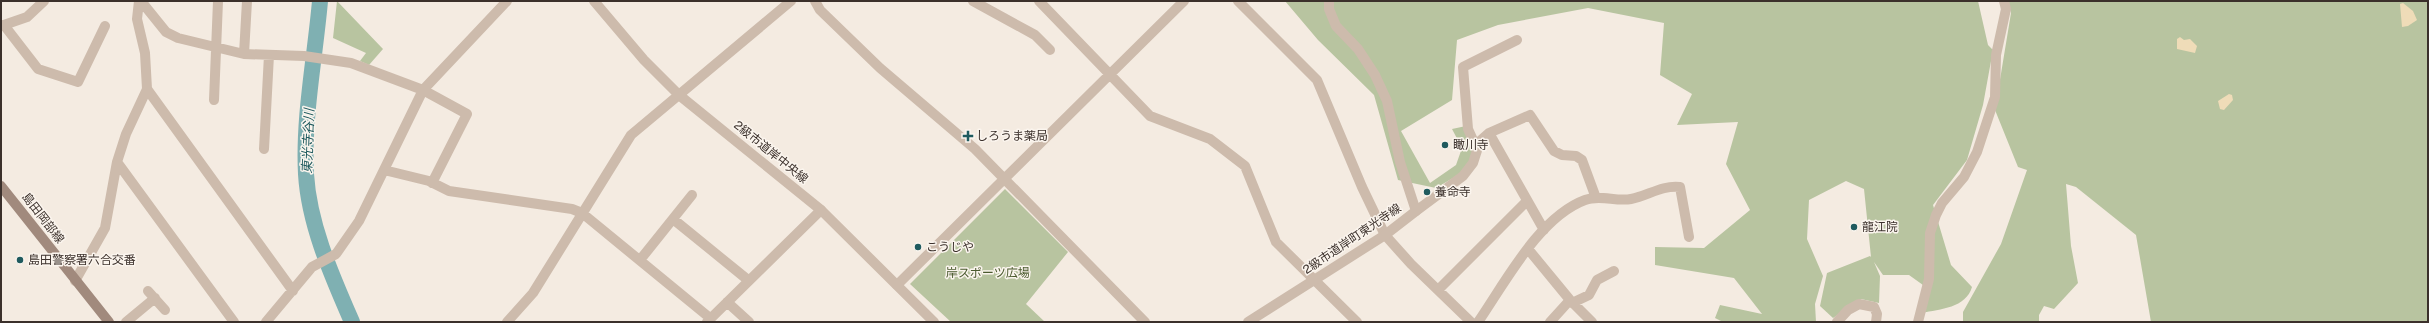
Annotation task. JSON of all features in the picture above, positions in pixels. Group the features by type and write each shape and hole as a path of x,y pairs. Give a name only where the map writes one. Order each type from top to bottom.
{"main road":[{"name":"島田岡部線","path":"1,186 109,322"}],"street":[{"path":"44,1 27,17 3,26 38,68 78,82 105,26"},
{"path":"140,1 166,32 178,38 216,49 244,54 304,56 351,63 423,90 467,114 432,183"},
{"path":"75,281 105,228 117,162 126,134 146,89 145,53 136,19 140,1"},
{"path":"214,100 218,1"},
{"path":"244,54 247,1"},
{"path":"266,322 312,267 320,261 336,254 359,221 423,90 506,1"},
{"name":"2級市道岸中央線","path":"594,1 644,60 679,95 821,210 934,322"},
{"path":"815,1 820,10 880,68 975,149 1005,178 1145,322"},
{"path":"973,1 1036,35 1050,50"},
{"path":"1039,1 1150,116 1210,139 1245,166 1276,242 1357,322"},
{"path":"897,285 1184,1"},
{"path":"1238,1 1317,80 1362,187 1385,235 1471,322"},
{"name":"2級市道岸町東光寺線","path":"1248,322 1385,235 1416,211 1400,162 1387,101 1375,75 1358,49 1336,26 1329,9 1329,1"},
{"path":"1918,322 1929,279 1930,233 1936,215 1942,203 1964,177 1977,152 1995,97 1996,55 2006,8 2004,1"},
{"path":"511,321 533,293 631,135 785,3"},
{"path":"1477,149 1468,129 1463,67 1517,40"},
{"path":"264,149 269,55"},
{"path":"146,89 293,291"},
{"path":"1416,211 1463,176 1473,163 1480,141 1489,133 1530,115 1554,151 1562,155 1576,156 1582,160 1596,198"},
{"path":"1489,133 1544,230"},
{"path":"117,162 234,322"},
{"path":"384,170 432,183 449,191 572,209 582,213 640,260 708,320 821,210"},
{"path":"1478,322 1528,249 1544,230 1564,212 1586,199 1630,199 1668,186 1680,187 1689,237"},
{"path":"640,260 692,195"},
{"path":"1438,290 1527,201"},
{"path":"673,219 748,280"},
{"path":"1528,249 1571,301 1592,322"},
{"path":"1550,322 1571,301 1589,295 1597,280 1614,271"},
{"path":"126,322 152,295 165,310"},
{"path":"727,302 749,322"},
{"path":"1837,322 1848,310 1859,304 1874,307 1877,314 1876,322"}],"green space":[{"path":"337,1 383,49 369,65 360,61 366,53 333,38"},
{"path":"1285,1 1978,1 1988,45 1993,50 1983,105 1967,160 1933,205 1951,265 1972,287 1969,294 1958,303 1944,309 1922,313 1923,285 1909,275 1883,275 1874,262 1880,276 1879,303 1861,299 1833,318 1820,306 1827,273 1870,256 1871,257 1864,189 1846,181 1809,200 1807,239 1823,276 1815,304 1816,322 1723,322 1715,318 1720,305 1762,314 1734,278 1655,265 1655,247 1704,248 1750,210 1726,164 1738,122 1677,125 1692,94 1660,75 1664,23 1588,8 1498,25 1457,40 1452,100 1401,131 1430,183 1456,165 1462,148 1452,129 1466,126 1474,150 1465,171 1436,188 1398,180 1374,95 1318,40"},
{"path":"2008,1 2428,1 2428,322 2151,322 2136,235 2076,187 2066,184 2071,246 2078,283 2054,309 2044,306 2039,315 2039,322 1963,322 1963,312 2001,244 2027,170 2018,167 1995,110 2011,13"},
{"name":"岸スポーツ広場","path":"1005,189 1068,252 1026,304 1045,322 951,322 910,284"}],"sand":[{"path":"2403,3 2413,11 2417,20 2408,26 2402,27 2400,4"},
{"path":"2180,37 2184,40 2190,39 2197,46 2195,53 2177,49 2177,39"},
{"path":"2229,94 2232,95 2233,100 2224,110 2220,109 2218,101"}],"waterway":[{"name":"東光寺谷川","path":"320,1 306,131 306,174 308,193 317,231 329,268 352,322"}],"place":[{"name":"しろうま薬局","path":"968,136"},
{"name":"瞰川寺","path":"1445,145"},
{"name":"養命寺","path":"1427,192"},
{"name":"龍江院","path":"1854,227"},
{"name":"こうじや","path":"918,247"},
{"name":"島田警察署六合交番","path":"20,260"}]}
